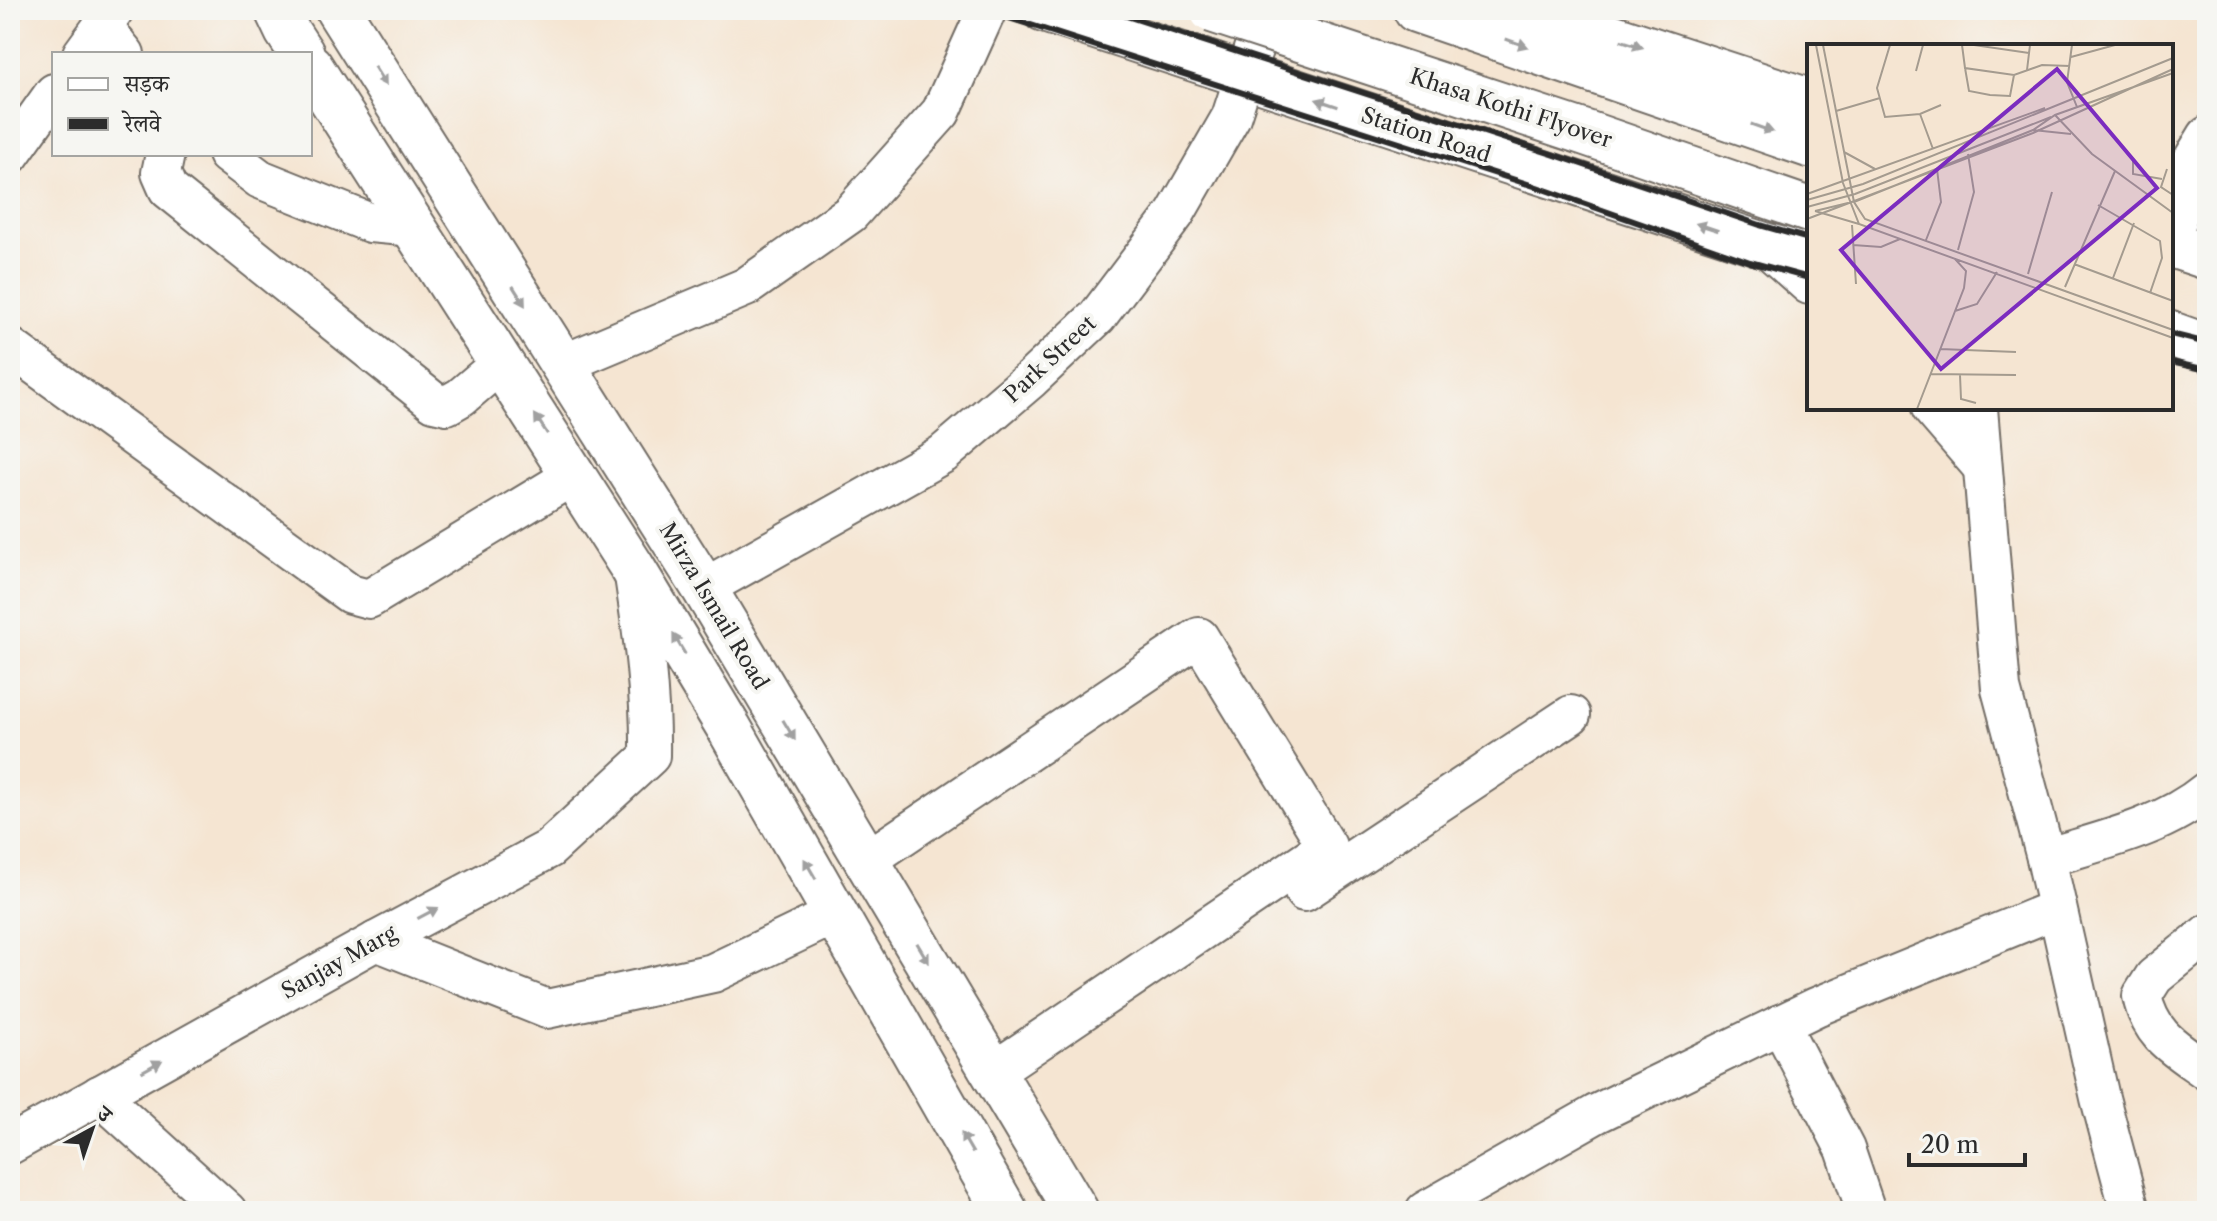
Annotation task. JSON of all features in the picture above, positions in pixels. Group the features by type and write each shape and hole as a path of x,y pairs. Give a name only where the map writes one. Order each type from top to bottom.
{"main road":[{"name":"Mirza Ismail Road","path":"338,10 704,588 1076,1211"},
{"name":"Station Road","path":"1044,10 1807,256"},
{"name":"Khasa Kothi Flyover","path":"1212,10 1807,209"},
{"path":"1416,10 1807,144"},
{"path":"1531,10 1807,100"},
{"path":"312,77 414,227 632,567 729,728 1005,1211"},
{"path":"2173,335 2207,347"}],"street":[{"path":"563,364 746,287 850,214 941,112 987,10"},
{"name":"Park Street","path":"704,588 943,454 1031,379 1097,317 1175,214 1231,117 1266,10"},
{"path":"10,155 52,96"},
{"path":"2180,249 2187,169 2207,136"},
{"path":"165,156 161,173 168,189 434,402 447,405 461,397 501,363"},
{"path":"230,156 260,179 370,223 414,227"},
{"path":"1764,245 1807,283"},
{"path":"10,347 350,594 369,599 574,475"},
{"path":"1933,410 1982,467"},
{"path":"1978,410 2001,689 2046,858 2130,1211"},
{"name":"Sanjay Marg","path":"10,1145 376,941 549,849 650,756 648,674 632,567"},
{"path":"867,860 1199,637 1327,846 1000,1081"},
{"path":"1000,1081 1571,715"},
{"path":"2046,858 2135,830 2189,806 2207,791"},
{"path":"1425,1211 1596,1114 1780,1024 2056,909"},
{"path":"376,941 547,1009 713,973 836,914"},
{"path":"2207,934 2154,977 2142,996 2147,1018 2164,1039 2207,1071"},
{"path":"1780,1024 1845,1149 1866,1211"},
{"path":"99,1095 227,1211"}],"railway":[{"path":"984,10 1537,187 1750,262 1807,277"},
{"path":"1108,10 1807,238"},
{"path":"2173,334 2207,343"},
{"path":"2173,362 2207,370"}]}
